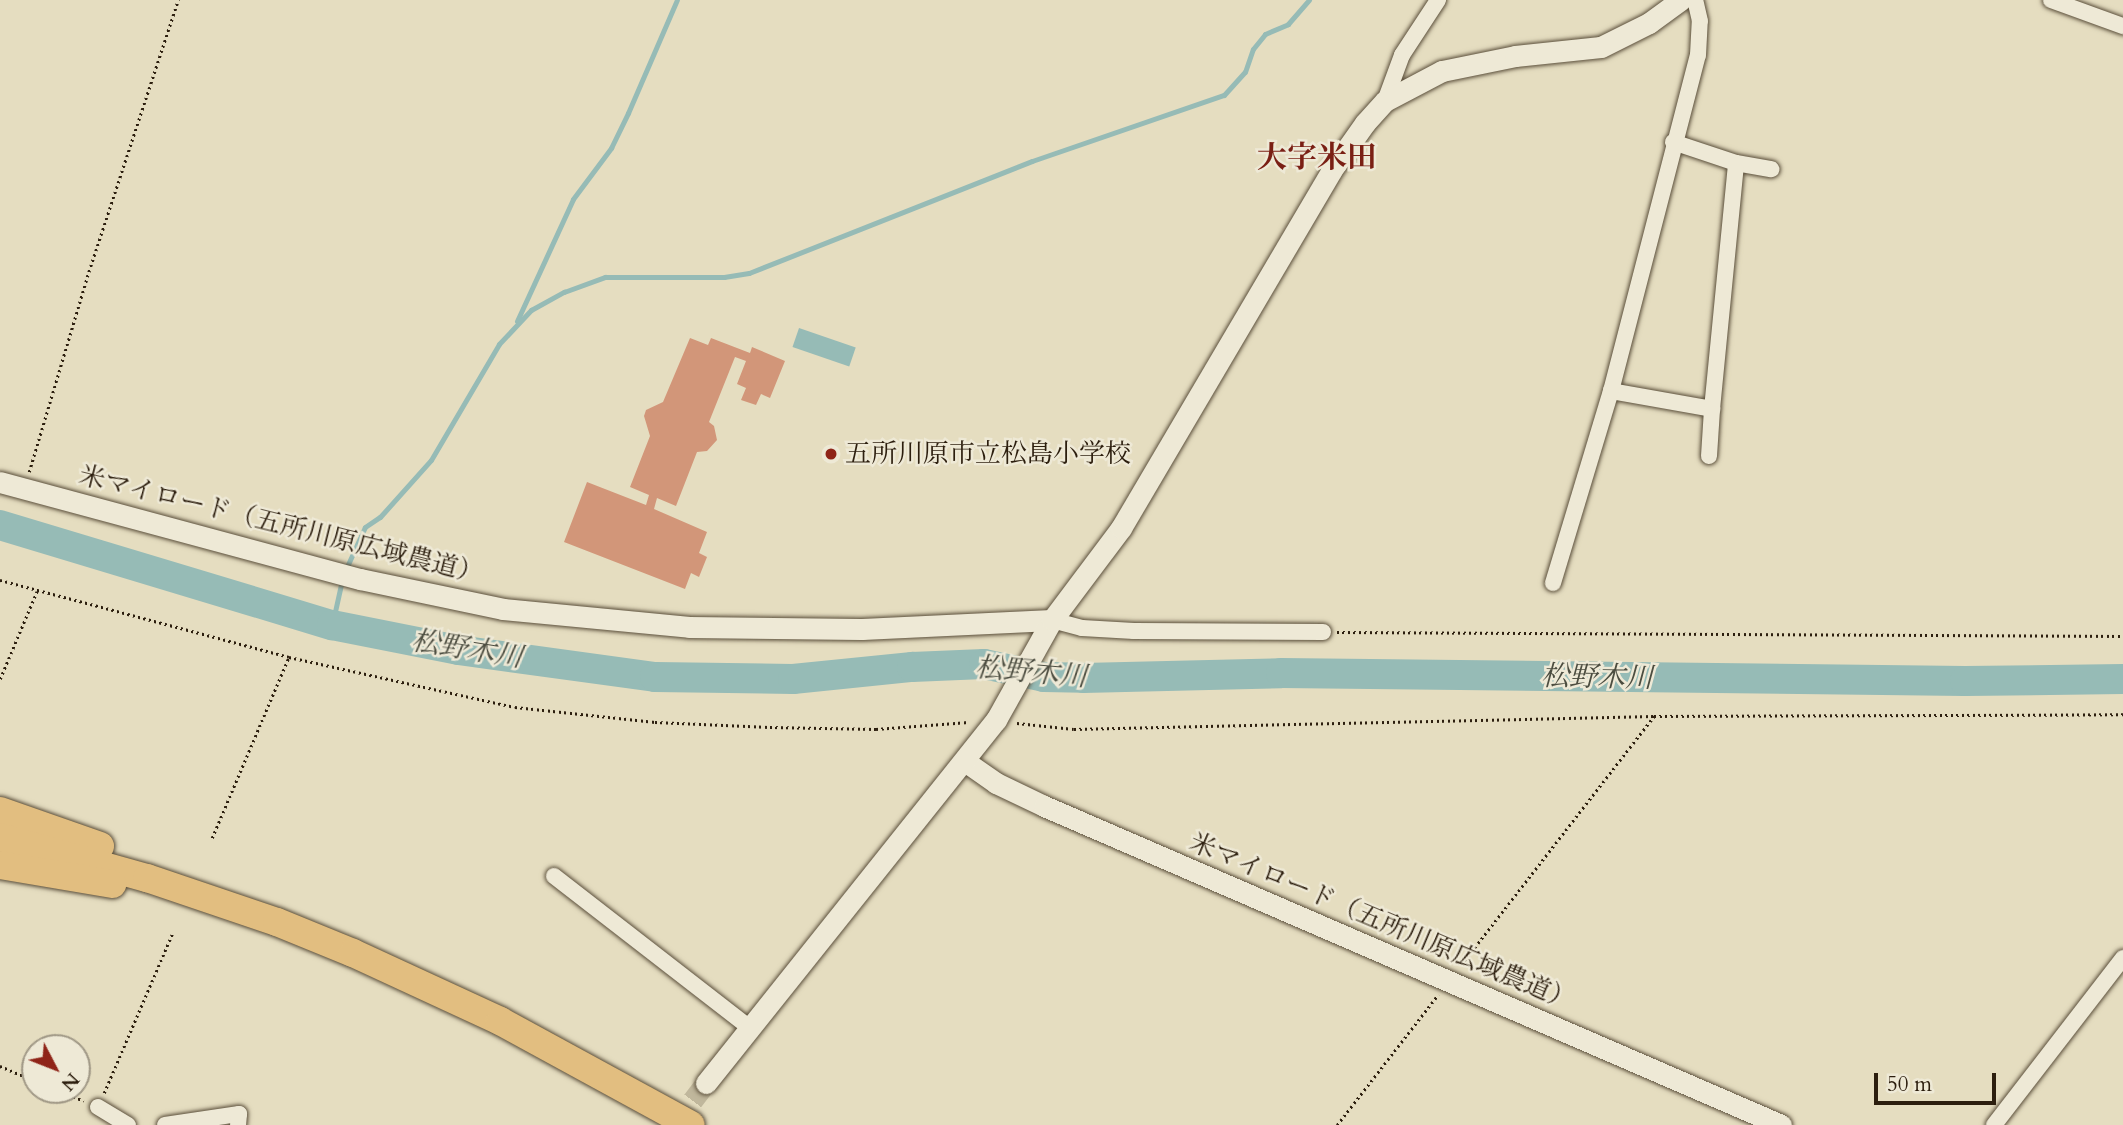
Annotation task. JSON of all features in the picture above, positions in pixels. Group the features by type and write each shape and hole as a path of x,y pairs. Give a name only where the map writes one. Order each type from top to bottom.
{"highway":[{"path":"0,810 282,908 355,943 431,987 691,1125"},
{"path":"0,837 147,878 214,900 353,953 431,987"},
{"path":"0,864 115,885 280,933 431,987"}],"street":[{"path":"706,1083 966,762 999,715 1047,629 1121,528 1346,146 1385,101 1402,55 1438,0"},
{"path":"1385,101 1442,71 1515,55 1601,47 1649,23 1681,0"},
{"path":"1553,583 1611,391 1673,142 1698,55 1700,21 1695,0"},
{"path":"2051,0 2123,26"},
{"path":"1673,142 1736,163 1771,169"},
{"path":"1709,456 1736,163"},
{"path":"1611,391 1712,409"},
{"name":"米マイロード（五所川原広域農道）","path":"0,482 360,579 503,609 689,627 1047,629"},
{"path":"1047,629 1074,627 1323,632"},
{"name":"米マイロード（五所川原広域農道）","path":"966,762 996,783 1033,801 1781,1125"},
{"path":"554,876 751,1028"},
{"path":"1994,1125 2123,957"},
{"path":"98,1107 128,1125"},
{"path":"165,1125 239,1114 237,1125"}],"path":[{"path":"24,488 87,277 177,0"},
{"path":"0,580 289,657 514,707 655,722 876,729 999,715 1074,729 1654,716 2123,714"},
{"path":"0,679 37,591"},
{"path":"1323,632 2123,636"},
{"path":"212,838 289,657"},
{"path":"1337,1125 1654,716"},
{"path":"91,1104 98,1107 173,932"},
{"path":"0,1066 21,1074"}],"water":[{"path":"799,328 856,348 849,366 792,347"}],"building":[{"path":"690,338 708,345 711,338 750,353 752,347 785,361 770,398 761,394 756,405 741,400 746,388 737,384 746,361 735,357 709,422 714,426 717,440 707,451 697,452 676,506 657,498 654,509 707,532 699,553 707,557 699,577 691,573 685,589 564,542 587,482 646,505 649,495 630,487 650,436 644,416 646,410 663,402"}],"waterway":[{"path":"517,321 573,199 611,148 677,0"},
{"path":"345,571 365,527 380,517 431,460 499,344 531,310 564,292 605,277 724,277 749,273 1032,161 1224,95 1245,72 1253,49 1265,34 1288,24 1309,0"},
{"name":"松野木川","path":"0,525 332,625 458,650 655,677 793,679 912,667 984,664 1044,677 1083,678 1281,673 1965,681 2123,679"},
{"path":"332,625 342,580"}],"tunnel":[{"path":"674,1125 706,1083"}],"place":[{"name":"五所川原市立松島小学校","path":"831,454"}],"district":[{"name":"大字米田","path":"1317,158"}]}
